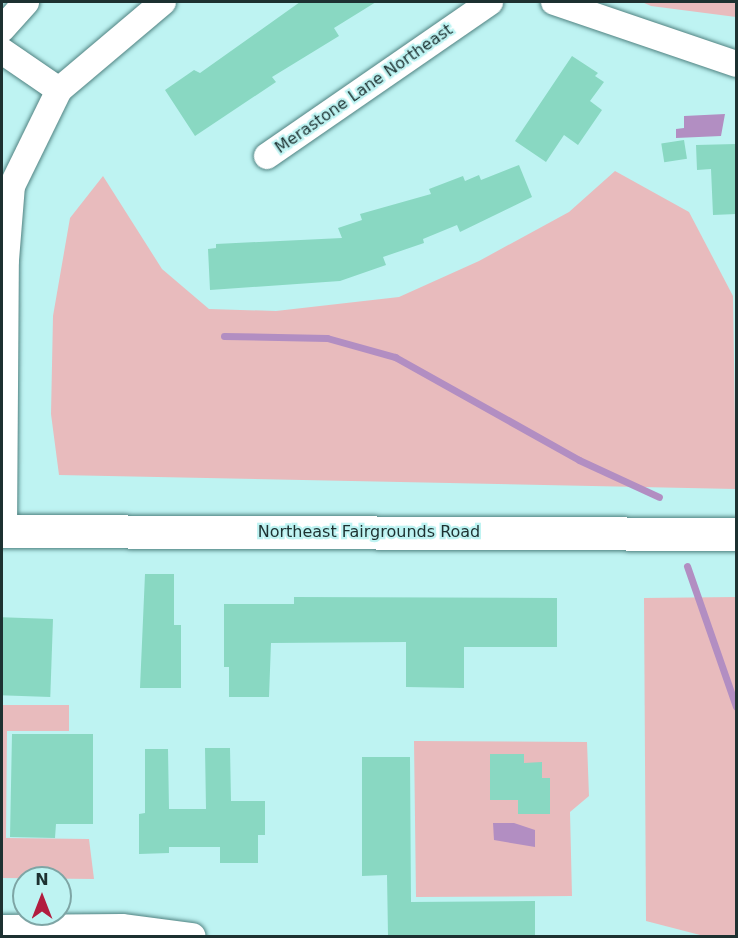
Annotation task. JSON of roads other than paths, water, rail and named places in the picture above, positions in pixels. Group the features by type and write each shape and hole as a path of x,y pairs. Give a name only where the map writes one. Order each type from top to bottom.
{"main road":[{"name":"Northeast Fairgrounds Road","path":"3,531 736,534"}],"street":[{"path":"2,29 26,2"},
{"path":"3,531 6,260 12,186 59,90 163,2"},
{"name":"Merastone Lane Northeast","path":"267,156 490,2"},
{"path":"554,2 736,64"},
{"path":"2,51 59,90"},
{"path":"2,928 122,927 192,936"}],"waterway":[{"path":"224,336 327,338 395,357 579,460 659,497"},
{"path":"687,566 736,707"}]}
